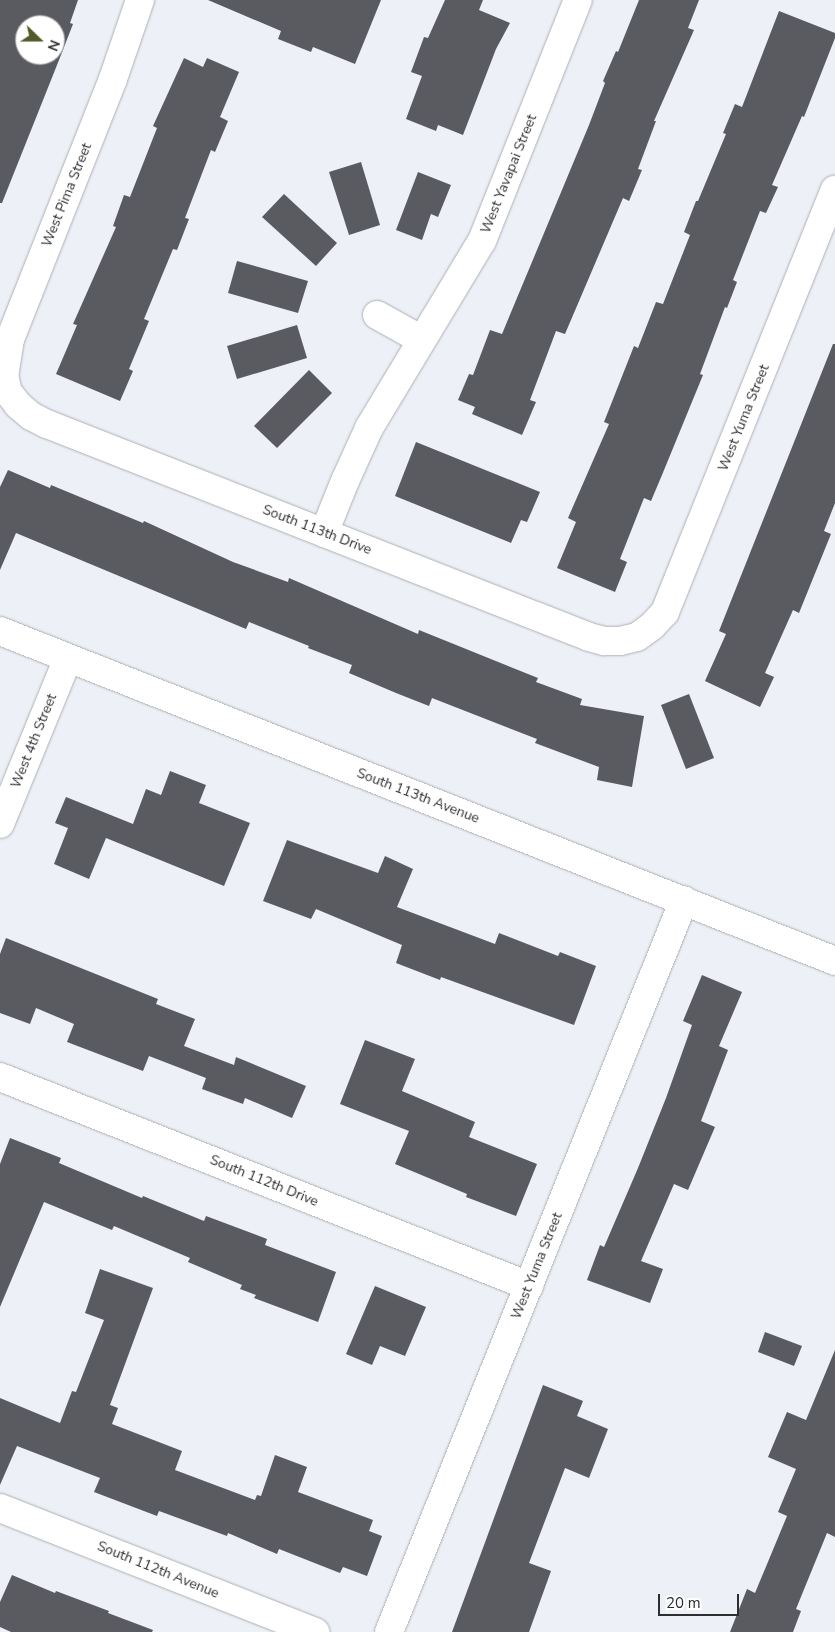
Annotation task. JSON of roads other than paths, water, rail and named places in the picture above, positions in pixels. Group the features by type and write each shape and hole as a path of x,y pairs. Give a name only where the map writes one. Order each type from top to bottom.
{"street":[{"name":"West Pima Street","path":"8,392 4,375 10,339 113,79 140,0"},
{"name":"West Yavapai Street","path":"324,533 345,480 369,428 482,240 578,0"},
{"name":"West Yuma Street","path":"637,637 652,626 665,612 672,597 835,190"},
{"path":"377,315 422,340"},
{"name":"South 113th Drive","path":"8,392 18,405 31,416 47,424 588,637 604,641 620,641 637,637"},
{"name":"South 113th Avenue","path":"0,631 835,961"},
{"name":"West 4th Street","path":"0,824 68,658"},
{"name":"West Yuma Street","path":"389,1632 684,900"},
{"name":"South 112th Drive","path":"0,1077 529,1286"},
{"name":"South 112th Avenue","path":"0,1508 315,1632"}]}
